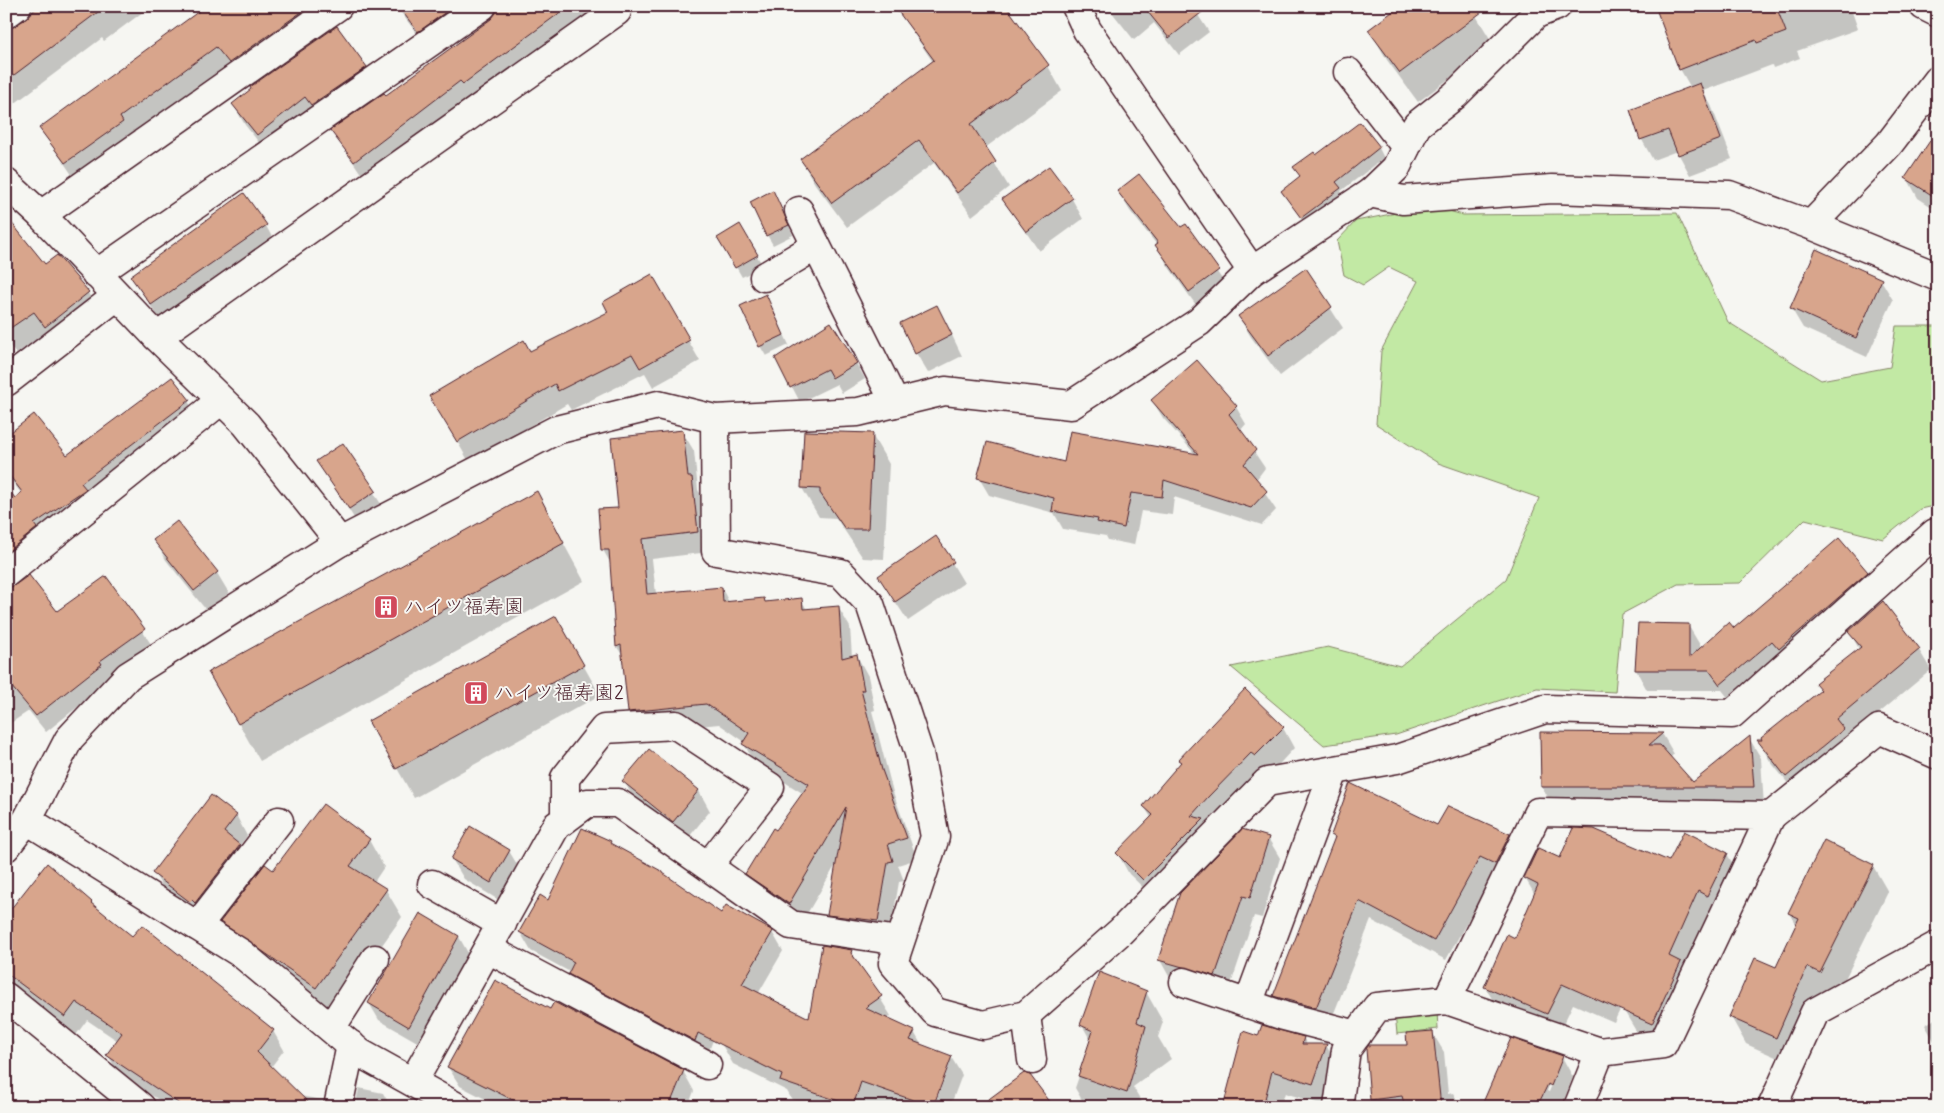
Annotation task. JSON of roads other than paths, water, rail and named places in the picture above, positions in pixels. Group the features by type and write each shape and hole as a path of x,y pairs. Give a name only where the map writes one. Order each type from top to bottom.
{"street":[{"path":"6,14 17,6"},
{"path":"41,215 338,6"},
{"path":"96,274 482,6"},
{"path":"1076,6 1088,30 1252,272"},
{"path":"6,847 27,820 69,739 128,676 340,542 556,430 658,405 715,419 858,412 945,391 1071,405 1199,322 1252,272 1370,193 1396,168 1417,125 1455,95 1536,14 1557,6"},
{"path":"1924,6 1938,13"},
{"path":"157,337 617,11"},
{"path":"1348,72 1406,147"},
{"path":"1811,225 1889,144 1938,80"},
{"path":"1370,193 1403,200 1552,189 1729,195 1811,225 1938,277"},
{"path":"9,190 41,215 157,337 220,401 246,424 340,542"},
{"path":"799,211 895,403"},
{"path":"764,277 816,246"},
{"path":"6,382 117,296"},
{"path":"6,573 220,401"},
{"path":"715,419 716,551 841,573 870,604 919,753 935,837 893,963 935,1012 983,1025 1026,1015 1121,931 1268,782 1397,760 1545,709 1732,714 1935,532"},
{"path":"565,819 565,778 604,729 676,725 770,787 708,866"},
{"path":"1338,1107 1346,1050 1377,1007 1447,1000 1600,1052 1663,1044 1771,816 1879,729 1938,755"},
{"path":"1248,1004 1334,770"},
{"path":"413,1082 556,826 587,802 618,803 791,925 899,941"},
{"path":"1447,1000 1538,812 1771,816"},
{"path":"27,820 242,954 360,1053 457,1107"},
{"path":"197,926 279,820"},
{"path":"432,884 502,924"},
{"path":"1772,1107 1815,1012 1938,945"},
{"path":"488,949 708,1065"},
{"path":"338,1107 341,1036 375,960"},
{"path":"1184,982 1248,1004 1357,1035"},
{"path":"6,997 141,1107"},
{"path":"1026,1015 1032,1060"},
{"path":"1578,1107 1600,1052"}],"place":[{"name":"ハイツ福寿園","path":"386,607"},
{"name":"ハイツ福寿園2","path":"476,693"}]}
